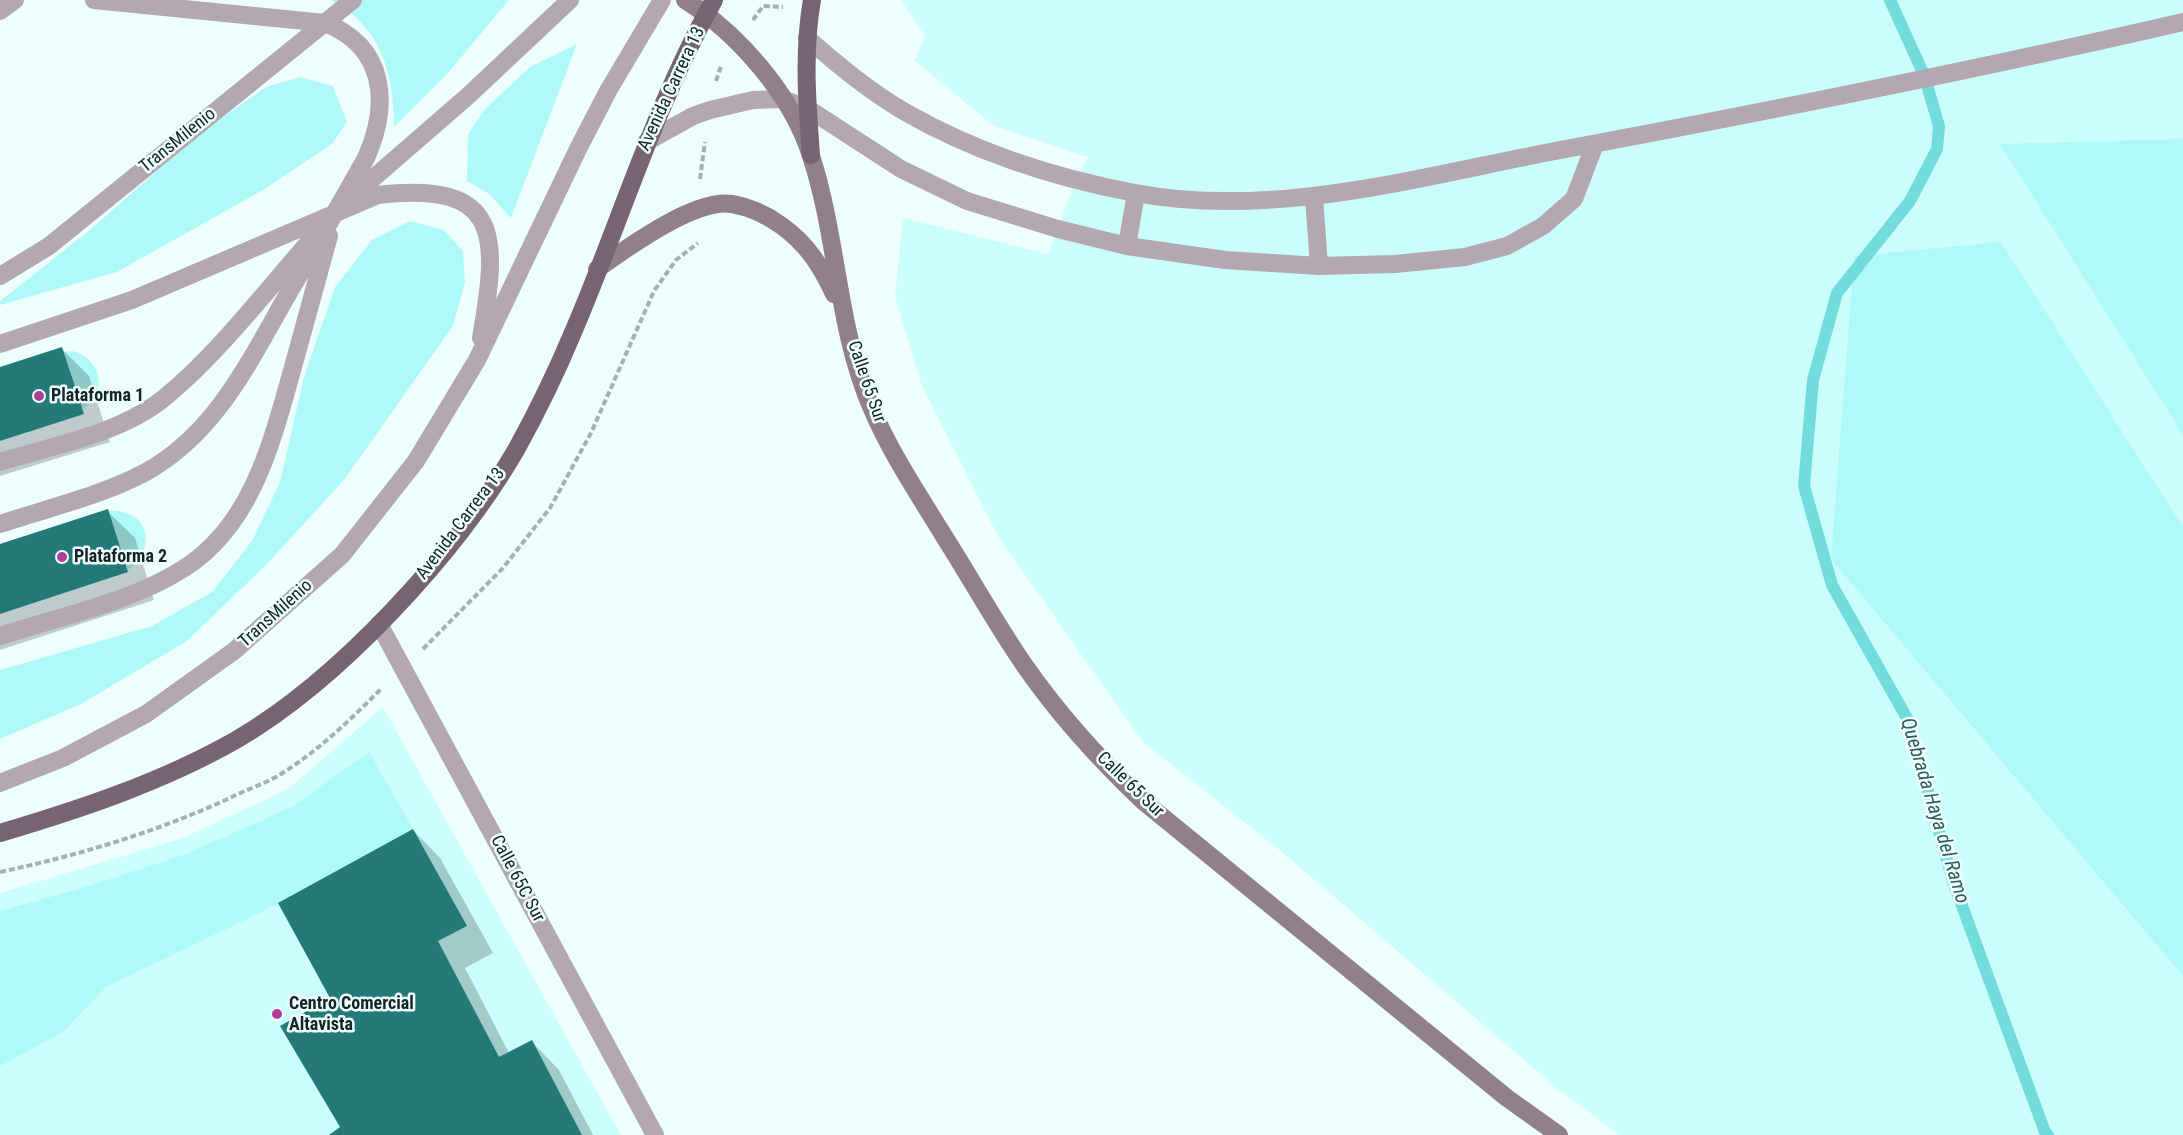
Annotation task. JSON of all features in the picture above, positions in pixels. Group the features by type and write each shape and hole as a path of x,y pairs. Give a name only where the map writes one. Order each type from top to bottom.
{"main road":[{"path":"811,155 807,108 807,38 812,0"},
{"name":"Avenida Carrera 13","path":"0,833 91,806 163,777 231,743 305,691 379,624 443,551 515,452 574,331 646,142 678,68 710,7"}],"street":[{"path":"0,10 15,0"},
{"name":"TransMilenio","path":"0,524 103,490 146,472 184,446 215,415 239,379 336,211 375,138 380,117 380,92 375,68 362,48 342,30 325,23 94,0"},
{"path":"325,23 353,0"},
{"name":"TransMilenio","path":"0,462 98,431 158,403 202,362 336,211 470,95 570,0"},
{"name":"TransMilenio","path":"0,783 63,758 146,714 234,651 342,555 385,504 416,460 477,360 578,149 608,91 662,0"},
{"name":"Calle 65 Sur","path":"685,0 710,7 797,121 811,155 845,317 857,366 872,409 895,456 1025,666 1106,765 1143,801 1507,1098 1559,1135"},
{"path":"807,38 861,83 904,111 960,140 1017,162 1136,193 1196,199 1255,200 1314,197 1595,144 1961,73 2183,22"},
{"name":"TransMilenio","path":"0,276 49,246 325,23"},
{"path":"646,142 693,116 710,110 753,100 782,99 807,108 901,169 967,201 1058,229 1127,246 1225,260 1319,266 1395,264 1465,257 1507,246 1543,226 1574,199 1595,144"},
{"name":"TransMilenio","path":"0,344 132,300 214,267 336,211 378,195 411,191 434,193 458,201 475,212 488,231 492,276 477,360"},
{"path":"1127,246 1136,193"},
{"path":"1314,197 1319,266"},
{"name":"Calle 65 Sur","path":"597,269 668,223 702,208 730,203 766,214 801,240 822,269 845,317"},
{"name":"TransMilenio","path":"0,636 134,593 184,569 222,535 251,493 268,456 336,211"},
{"name":"Calle 65C Sur","path":"379,624 655,1135"}],"path":[{"path":"457,617 503,568 550,508 591,433 654,291 676,260 704,238"},
{"path":"0,872 70,856 189,817 283,773 345,724"}],"shaded area":[{"path":"331,0 509,0 448,73 394,127 391,88 381,53 362,24"},
{"path":"901,0 2183,0 2183,1135 1620,1135 1559,1090 1282,852 1143,742 999,538 922,386 895,296 903,218 1048,254 1076,179 1088,157 994,126 915,61 925,36"},
{"path":"577,44 511,218 489,194 467,181 468,134 485,109 530,67"},
{"path":"300,77 333,86 347,122 332,144 263,190 117,272 0,305 0,301 90,230 195,137 266,87"},
{"path":"2183,139 2183,435 2000,144"},
{"path":"410,221 444,230 463,251 465,283 453,326 344,480 267,564 187,641 81,704 0,739 0,670 152,626 212,592 252,541 280,482 304,377 335,287 372,240"},
{"path":"2001,242 2183,527 2183,976 1831,559 1854,256"},
{"path":"73,351 83,355 91,362 98,378 96,395 82,410 64,352"},
{"path":"108,511 122,511 132,515 145,531 144,551 138,561 128,570"},
{"name":"Centro Comercial Altavista","path":"383,707 621,1135 0,1135 0,893 183,838 288,789"},
{"path":"369,752 413,829 278,904 106,987 63,1032 0,1066 0,911 79,889 186,854 292,807"}],"building":[{"name":"Plataforma 1","path":"62,347 84,414 0,441 0,367"},
{"name":"Plataforma 2","path":"108,509 128,572 0,614 0,544"},
{"path":"413,829 467,926 438,941 499,1057 532,1040 582,1135 329,1135 340,1127 280,1026 330,998 278,903"}],"waterway":[{"name":"Quebrada Haya del Ramo","path":"1890,0 1924,75 1939,126 1937,149 1910,201 1837,293 1813,380 1804,486 1832,585 1908,720 1953,881 2048,1135"}],"place":[{"name":"Plataforma 1","path":"39,396"},
{"name":"Plataforma 2","path":"62,557"},
{"name":"Centro Comercial Altavista","path":"277,1014"}]}
